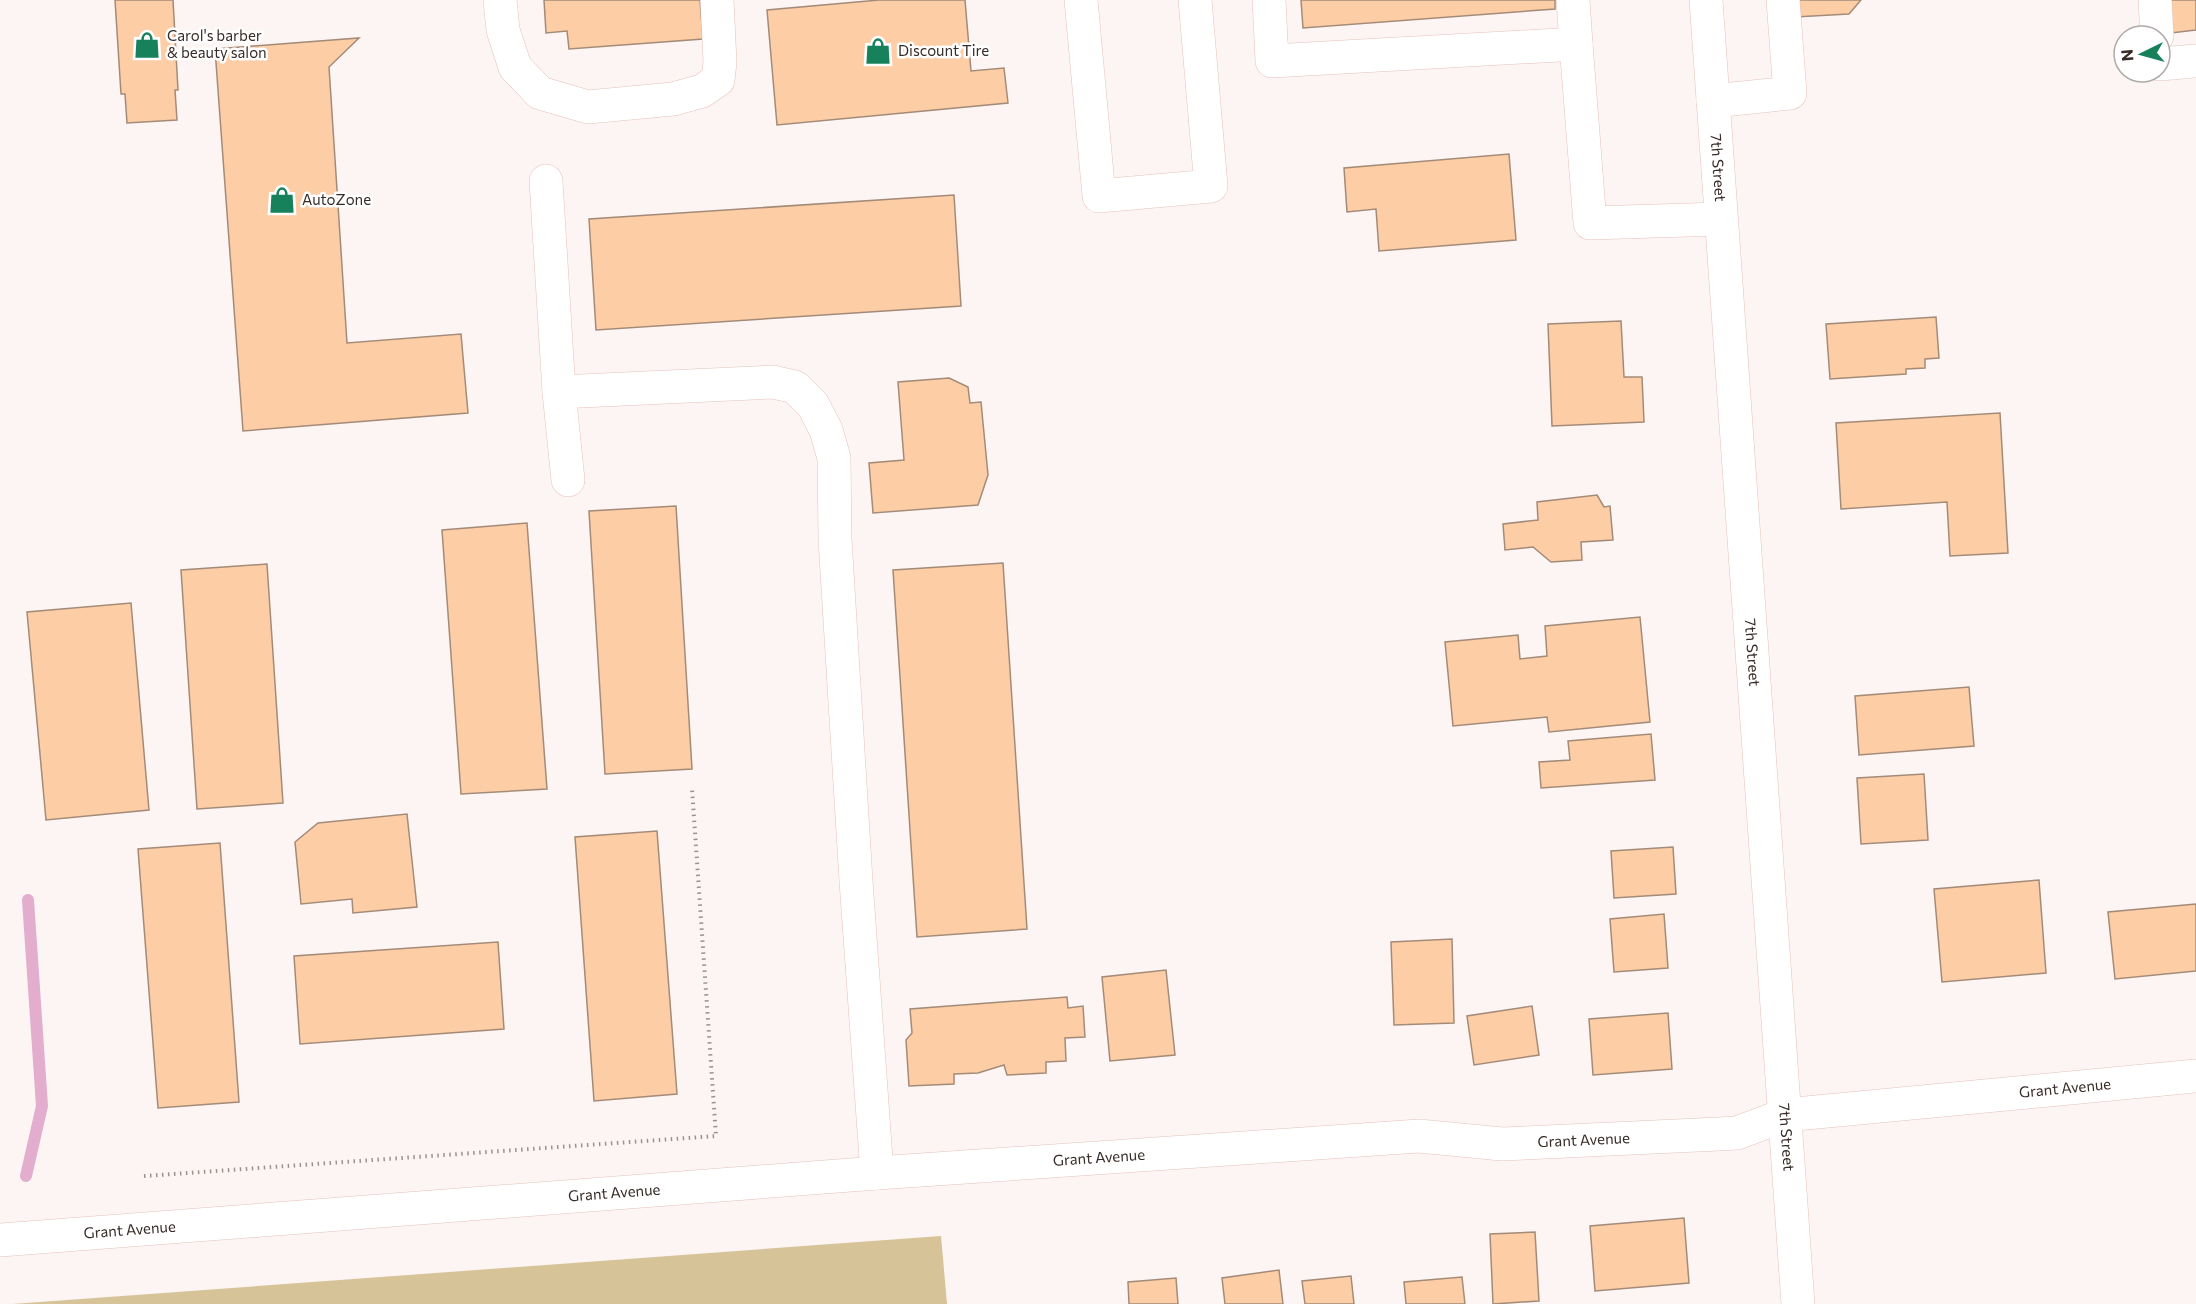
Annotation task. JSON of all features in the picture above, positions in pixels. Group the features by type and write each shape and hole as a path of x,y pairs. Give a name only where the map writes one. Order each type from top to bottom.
{"street":[{"path":"500,0 503,30 515,67 540,93 588,107 673,99 702,92 718,80 720,62 717,0"},
{"path":"1081,0 1099,196 1211,186 1195,0"},
{"path":"1269,0 1272,61 1576,44"},
{"path":"1573,0 1590,223 1721,219"},
{"name":"7th Street","path":"1706,0 1798,1304"},
{"path":"1713,101 1790,93 1783,0"},
{"path":"2155,0 2156,24"},
{"path":"2172,62 2196,61"},
{"path":"546,181 559,392 568,480"},
{"path":"559,392 773,382 795,387 813,405 826,430 834,458 836,550 877,1173"},
{"name":"Grant Avenue","path":"0,1240 877,1173 1419,1136 1502,1144 1737,1133 1785,1115 2196,1076"}],"path":[{"path":"144,1176 716,1136 692,789"}],"shaded area":[{"path":"941,1236 947,1304 12,1304"}],"building":[{"name":"Carol's barber & beauty salon","path":"115,0 173,0 178,90 175,90 177,120 127,123 125,94 121,94"},
{"path":"544,0 700,0 703,39 569,49 567,31 546,33"},
{"path":"879,0 965,0 971,71 1004,68 1008,103 777,125 767,10"},
{"path":"1301,0 1555,0 1555,9 1303,28"},
{"path":"1794,0 1861,0 1849,14 1795,17"},
{"path":"2169,0 2196,0 2196,30 2172,33"},
{"name":"AutoZone","path":"359,38 329,67 347,343 461,334 468,413 243,431 215,49"},
{"path":"1509,154 1516,240 1379,251 1376,209 1347,212 1344,168"},
{"path":"954,195 961,306 596,330 589,219"},
{"path":"1936,317 1939,358 1925,359 1925,368 1906,369 1906,374 1830,379 1826,324"},
{"path":"1621,321 1624,377 1642,377 1644,422 1552,426 1548,324"},
{"path":"949,378 968,387 970,403 981,402 988,475 978,505 873,513 869,463 904,460 898,382"},
{"path":"2000,413 2008,553 1950,556 1947,502 1841,509 1836,423"},
{"path":"1597,495 1604,507 1610,506 1613,540 1581,542 1582,560 1551,562 1533,547 1505,550 1503,524 1538,520 1537,502"},
{"path":"676,506 692,769 605,774 589,511"},
{"path":"527,523 547,789 461,794 442,530"},
{"path":"1003,563 1027,929 917,937 893,570"},
{"path":"267,564 283,803 197,809 181,570"},
{"path":"131,603 149,810 46,820 27,612"},
{"path":"1640,617 1650,722 1549,732 1547,717 1453,726 1445,642 1518,635 1520,659 1547,656 1545,626"},
{"path":"1969,687 1974,746 1859,755 1855,696"},
{"path":"1651,734 1655,780 1541,788 1539,762 1570,760 1568,741"},
{"path":"1924,774 1928,840 1861,844 1857,778"},
{"path":"407,814 417,907 353,913 352,899 301,904 295,842 318,823"},
{"path":"657,831 677,1094 594,1101 575,837"},
{"path":"220,843 239,1102 158,1108 138,849"},
{"path":"1673,847 1676,894 1614,898 1611,851"},
{"path":"2039,880 2046,973 1942,982 1934,889"},
{"path":"2196,904 2196,971 2115,979 2108,912"},
{"path":"1664,914 1668,968 1614,972 1610,919"},
{"path":"1452,939 1454,1023 1394,1025 1391,942"},
{"path":"498,942 504,1029 300,1044 294,956"},
{"path":"1166,970 1175,1055 1110,1061 1102,977"},
{"path":"1067,997 1068,1008 1083,1006 1085,1037 1065,1038 1066,1061 1046,1062 1046,1073 1007,1075 1004,1065 978,1073 954,1074 954,1084 909,1086 906,1040 912,1033 910,1009"},
{"path":"1532,1006 1539,1055 1474,1065 1467,1016"},
{"path":"1668,1013 1672,1069 1593,1075 1589,1019"},
{"path":"1684,1218 1689,1283 1595,1291 1590,1226"},
{"path":"1535,1232 1539,1301 1493,1304 1490,1234"},
{"path":"1279,1270 1283,1304 1225,1304 1222,1278"},
{"path":"1351,1276 1354,1304 1305,1304 1302,1281"},
{"path":"1462,1277 1465,1304 1406,1304 1404,1282"},
{"path":"1176,1278 1178,1304 1129,1304 1128,1282"}],"waterway":[{"path":"26,1176 42,1106 28,900"}],"place":[{"name":"Carol's barber & beauty salon","path":"147,45"},
{"name":"Discount Tire","path":"878,51"},
{"name":"AutoZone","path":"282,200"}]}
